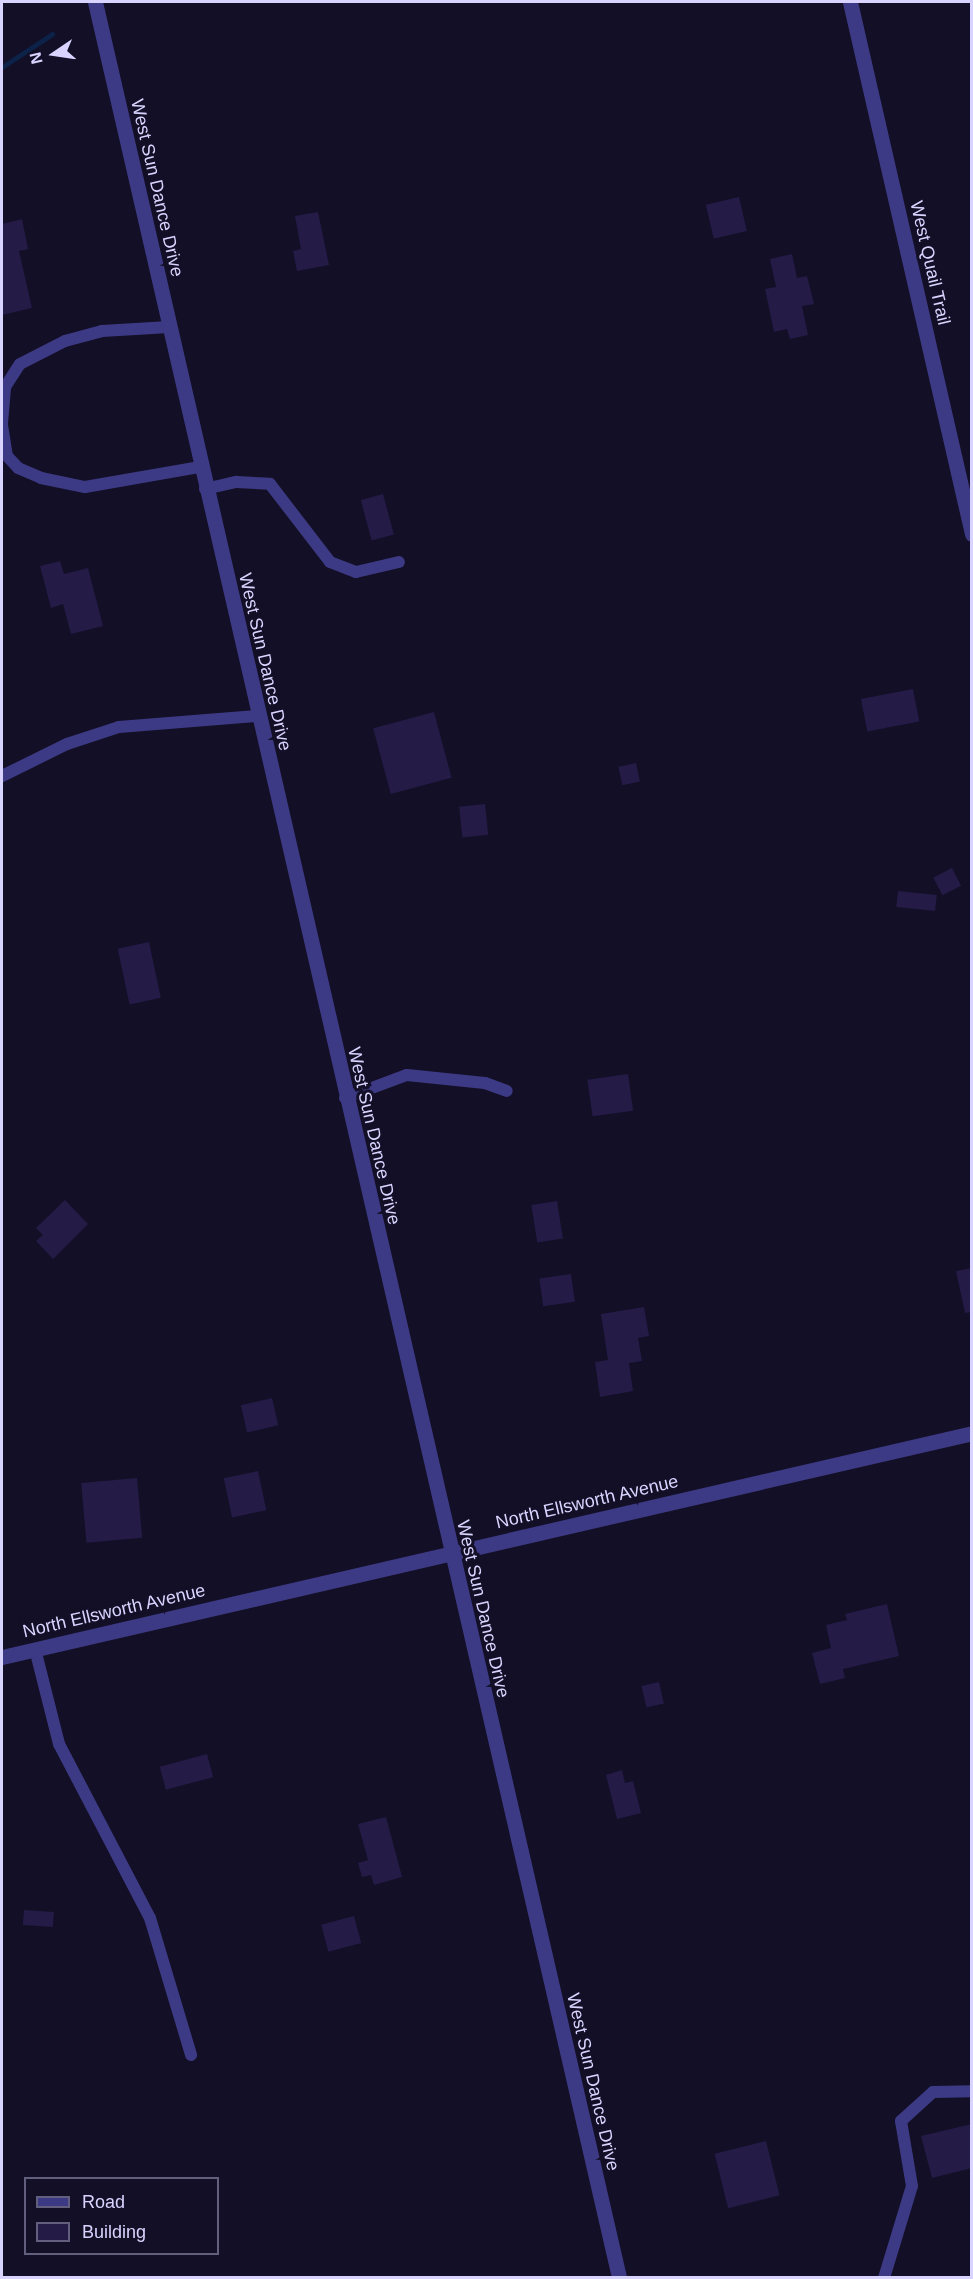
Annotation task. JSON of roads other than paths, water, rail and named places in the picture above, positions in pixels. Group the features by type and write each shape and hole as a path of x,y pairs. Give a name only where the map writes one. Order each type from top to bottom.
{"street":[{"name":"West Sun Dance Drive","path":"95,2 450,1554 619,2277"},
{"name":"West Quail Trail","path":"850,2 972,534"},
{"name":"North Ellsworth Avenue","path":"2,1657 972,1433"}],"lane":[{"path":"169,327 102,331 64,340 20,364 5,387 2,424 7,456 18,468 41,478 85,487 200,467"},
{"path":"205,489 236,482 270,484 330,562 356,572 399,562"},
{"path":"2,776 67,744 119,727 257,716"},
{"path":"345,1098 407,1075 485,1083 507,1091"},
{"path":"35,1649 59,1744 150,1918 191,2055"},
{"path":"884,2277 912,2186 902,2121 933,2092 972,2091"}],"waterway":[{"path":"2,67 52,34"}]}
